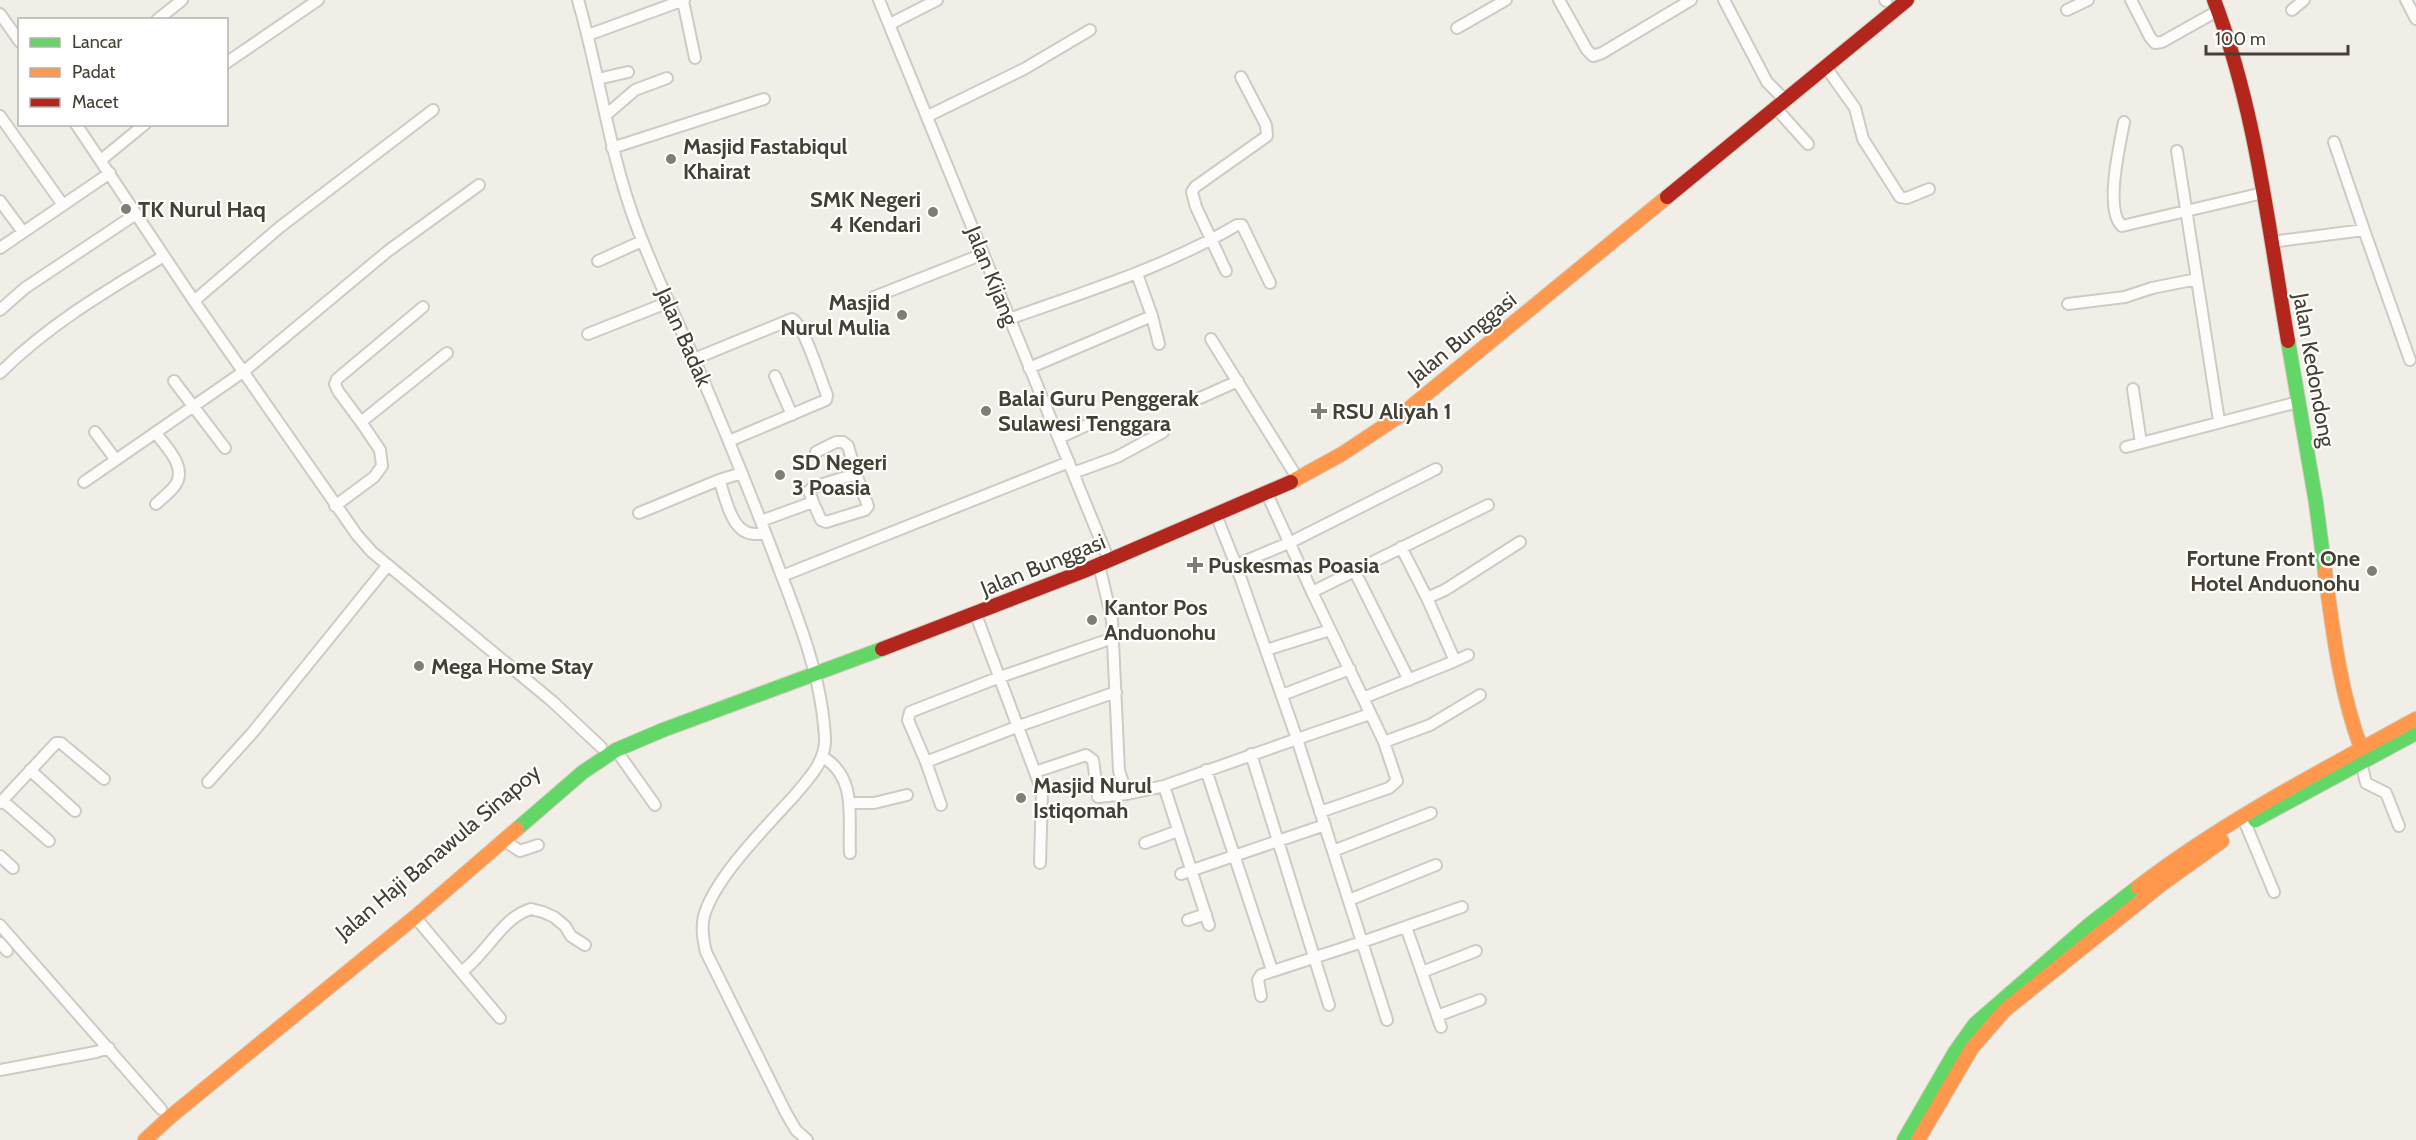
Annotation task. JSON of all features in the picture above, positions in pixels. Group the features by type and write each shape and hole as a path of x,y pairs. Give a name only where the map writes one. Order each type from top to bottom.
{"main road":[{"name":"Jalan Bunggasi","path":"815,671 1105,551 1216,515 1267,494 1332,460 1483,341 1778,99 1886,0"},
{"name":"Jalan Bunggasi","path":"1778,99 1826,66 1908,0"},
{"name":"Jalan Kedondong","path":"2217,5 2242,90 2263,193 2320,529 2339,661 2350,719 2361,755"},
{"name":"Jalan Bunggasi","path":"815,671 976,615 1099,565 1293,471 1398,409"},
{"name":"Jalan Haji Banawula Sinapoy","path":"136,1139 170,1117 415,917 503,840 601,747 661,721 815,671"},
{"name":"Jalan Haji Banawula Sinapoy","path":"136,1139 161,1109 579,768 663,730 815,671"},
{"path":"1918,1140 1972,1048 1989,1026 2164,867 2361,755 2416,719"},
{"path":"2361,755 2416,733"},
{"path":"2110,916 2162,884 2275,802"},
{"path":"1904,1140 1955,1052 1975,1024 2095,929"}],"street":[{"path":"160,18 182,0"},
{"path":"228,62 318,0"},
{"name":"Jalan Badak","path":"578,0 588,35 612,148 642,241 742,473 782,576 815,671 824,728 823,757"},
{"path":"588,35 683,0 695,58"},
{"name":"Jalan Kijang","path":"879,0 1105,551"},
{"path":"890,24 937,0"},
{"path":"1457,28 1506,0"},
{"path":"1559,0 1587,50 1593,56 1691,0"},
{"path":"1724,0 1767,82 1808,144"},
{"path":"2067,10 2088,0"},
{"path":"2131,0 2155,43 2162,42 2217,5"},
{"path":"2292,10 2304,0"},
{"path":"2406,0 2416,19"},
{"path":"0,14 18,39"},
{"path":"928,116 1024,69 1090,30"},
{"path":"1826,66 1855,108 1863,140 1900,197 1907,198 1929,189"},
{"path":"598,79 628,72"},
{"path":"1226,271 1196,207 1193,189 1264,139 1268,133 1240,77"},
{"path":"606,114 635,90 667,78"},
{"path":"612,148 764,99"},
{"path":"194,301 289,220 433,110"},
{"path":"0,116 63,205"},
{"path":"2124,122 2114,180 2116,218 2119,224 2126,227 2263,193"},
{"path":"77,126 335,507 372,552 552,701 601,747"},
{"path":"100,160 142,126"},
{"path":"2334,142 2410,360"},
{"path":"2177,151 2219,421"},
{"path":"0,248 110,173"},
{"path":"84,482 243,372 380,257 479,185"},
{"path":"0,201 23,232"},
{"path":"0,310 25,288 136,214"},
{"path":"1009,318 1137,274 1211,241 1237,225 1242,225 1270,283"},
{"path":"2271,242 2364,230"},
{"path":"598,261 642,241"},
{"path":"874,297 983,254"},
{"path":"0,373 76,310 164,256"},
{"path":"1137,274 1159,344"},
{"path":"2068,304 2125,297 2151,288 2197,279"},
{"path":"588,334 669,302"},
{"path":"335,507 374,477 382,466 380,450 338,392 335,384 337,379 423,308"},
{"path":"1029,368 1152,316"},
{"path":"694,359 780,322 795,320 807,343 827,398 821,403 729,441"},
{"path":"1211,339 1293,471"},
{"path":"361,422 447,353"},
{"path":"775,376 792,415"},
{"path":"174,381 225,448"},
{"path":"1200,398 1238,381"},
{"path":"2133,389 2141,443"},
{"path":"2126,447 2298,402"},
{"path":"1059,438 1094,422"},
{"path":"95,432 116,460"},
{"path":"1073,473 1117,457 1164,432"},
{"path":"156,433 178,464 179,474 176,483 156,504"},
{"path":"816,452 843,441 848,446 866,501 865,510 826,522 820,518 809,492 811,488 856,474"},
{"path":"782,576 1069,462"},
{"path":"1236,566 1291,542 1436,469"},
{"path":"639,513 719,480 742,473"},
{"path":"719,480 735,522 741,529 752,534 766,534"},
{"path":"1267,494 1384,742 1396,774 1396,784 1358,800 1320,812"},
{"path":"761,521 813,502"},
{"path":"1312,591 1488,505"},
{"path":"1216,515 1297,739 1387,1020"},
{"path":"1427,598 1445,590 1520,542"},
{"path":"1401,547 1455,661"},
{"path":"208,782 256,727 388,565"},
{"path":"1099,565 1110,608 1119,771 1127,794"},
{"path":"1354,570 1409,680"},
{"path":"976,615 1019,726 1042,797 1040,863"},
{"path":"1266,651 1330,630"},
{"path":"941,805 908,720 909,714 1000,677 1113,638"},
{"path":"1363,698 1468,655"},
{"path":"1282,695 1350,669"},
{"path":"926,762 1116,692"},
{"path":"1384,742 1430,725 1480,695"},
{"path":"1035,772 1086,755 1093,760 1098,797 1127,794 1164,786 1370,714"},
{"path":"49,841 1,801 52,745 58,743 104,779"},
{"path":"616,750 655,805"},
{"path":"1251,754 1329,1005"},
{"path":"2361,755 2366,783 2386,793 2398,826"},
{"path":"807,1140 796,1130 786,1113 706,952 704,917 717,889 739,859 807,781 823,757 831,762 840,773 852,803 849,819 850,853"},
{"path":"30,770 75,811"},
{"path":"1206,770 1236,855 1272,970"},
{"path":"1164,786 1178,831 1186,872 1208,920 1188,920"},
{"path":"852,803 874,803 907,795"},
{"path":"1333,851 1431,813"},
{"path":"1186,872 1325,825"},
{"path":"2246,825 2274,892"},
{"path":"1145,843 1178,831"},
{"path":"503,840 520,851 526,851 538,845"},
{"path":"0,856 13,868"},
{"path":"1349,900 1436,865"},
{"path":"1261,996 1258,978 1272,970 1462,907"},
{"path":"462,972 477,960 506,925 531,909 554,918 565,926 571,936 585,945"},
{"path":"415,917 500,1018"},
{"path":"0,925 161,1109"},
{"path":"1406,927 1439,1021 1480,1000"},
{"path":"1422,972 1476,951"},
{"path":"0,1070 109,1048"}],"traffic: fast":[{"path":"2288,341 2316,503 2325,572"},
{"path":"517,829 583,772 616,750 663,730 882,649"},
{"path":"2255,820 2416,733"},
{"path":"1904,1140 1955,1052 1975,1024 2090,924 2138,887"}],"traffic: slow":[{"path":"1291,482 1342,454 1401,415 1667,197"},
{"path":"2325,572 2342,683 2361,748"},
{"path":"2138,887 2204,840 2416,719"},
{"path":"145,1140 170,1117 415,917 517,829"},
{"path":"1918,1140 1972,1048 2005,1010 2162,884 2222,841"}],"traffic: jam":[{"path":"1667,197 1907,0"},
{"path":"2214,0 2251,126 2288,341"},
{"path":"882,649 1084,571 1291,482"}],"place":[{"name":"Masjid Fastabiqul Khairat","path":"671,159"},
{"name":"TK Nurul Haq","path":"126,209"},
{"name":"SMK Negeri 4 Kendari","path":"933,212"},
{"name":"Masjid Nurul Mulia","path":"902,315"},
{"name":"Balai Guru Penggerak Sulawesi Tenggara","path":"986,411"},
{"name":"RSU Aliyah 1","path":"1319,411"},
{"name":"SD Negeri 3 Poasia","path":"780,475"},
{"name":"Puskesmas Poasia","path":"1195,565"},
{"name":"Fortune Front One Hotel Anduonohu","path":"2372,571"},
{"name":"Kantor Pos Anduonohu","path":"1092,620"},
{"name":"Mega Home Stay","path":"419,666"},
{"name":"Masjid Nurul Istiqomah","path":"1021,798"}]}
